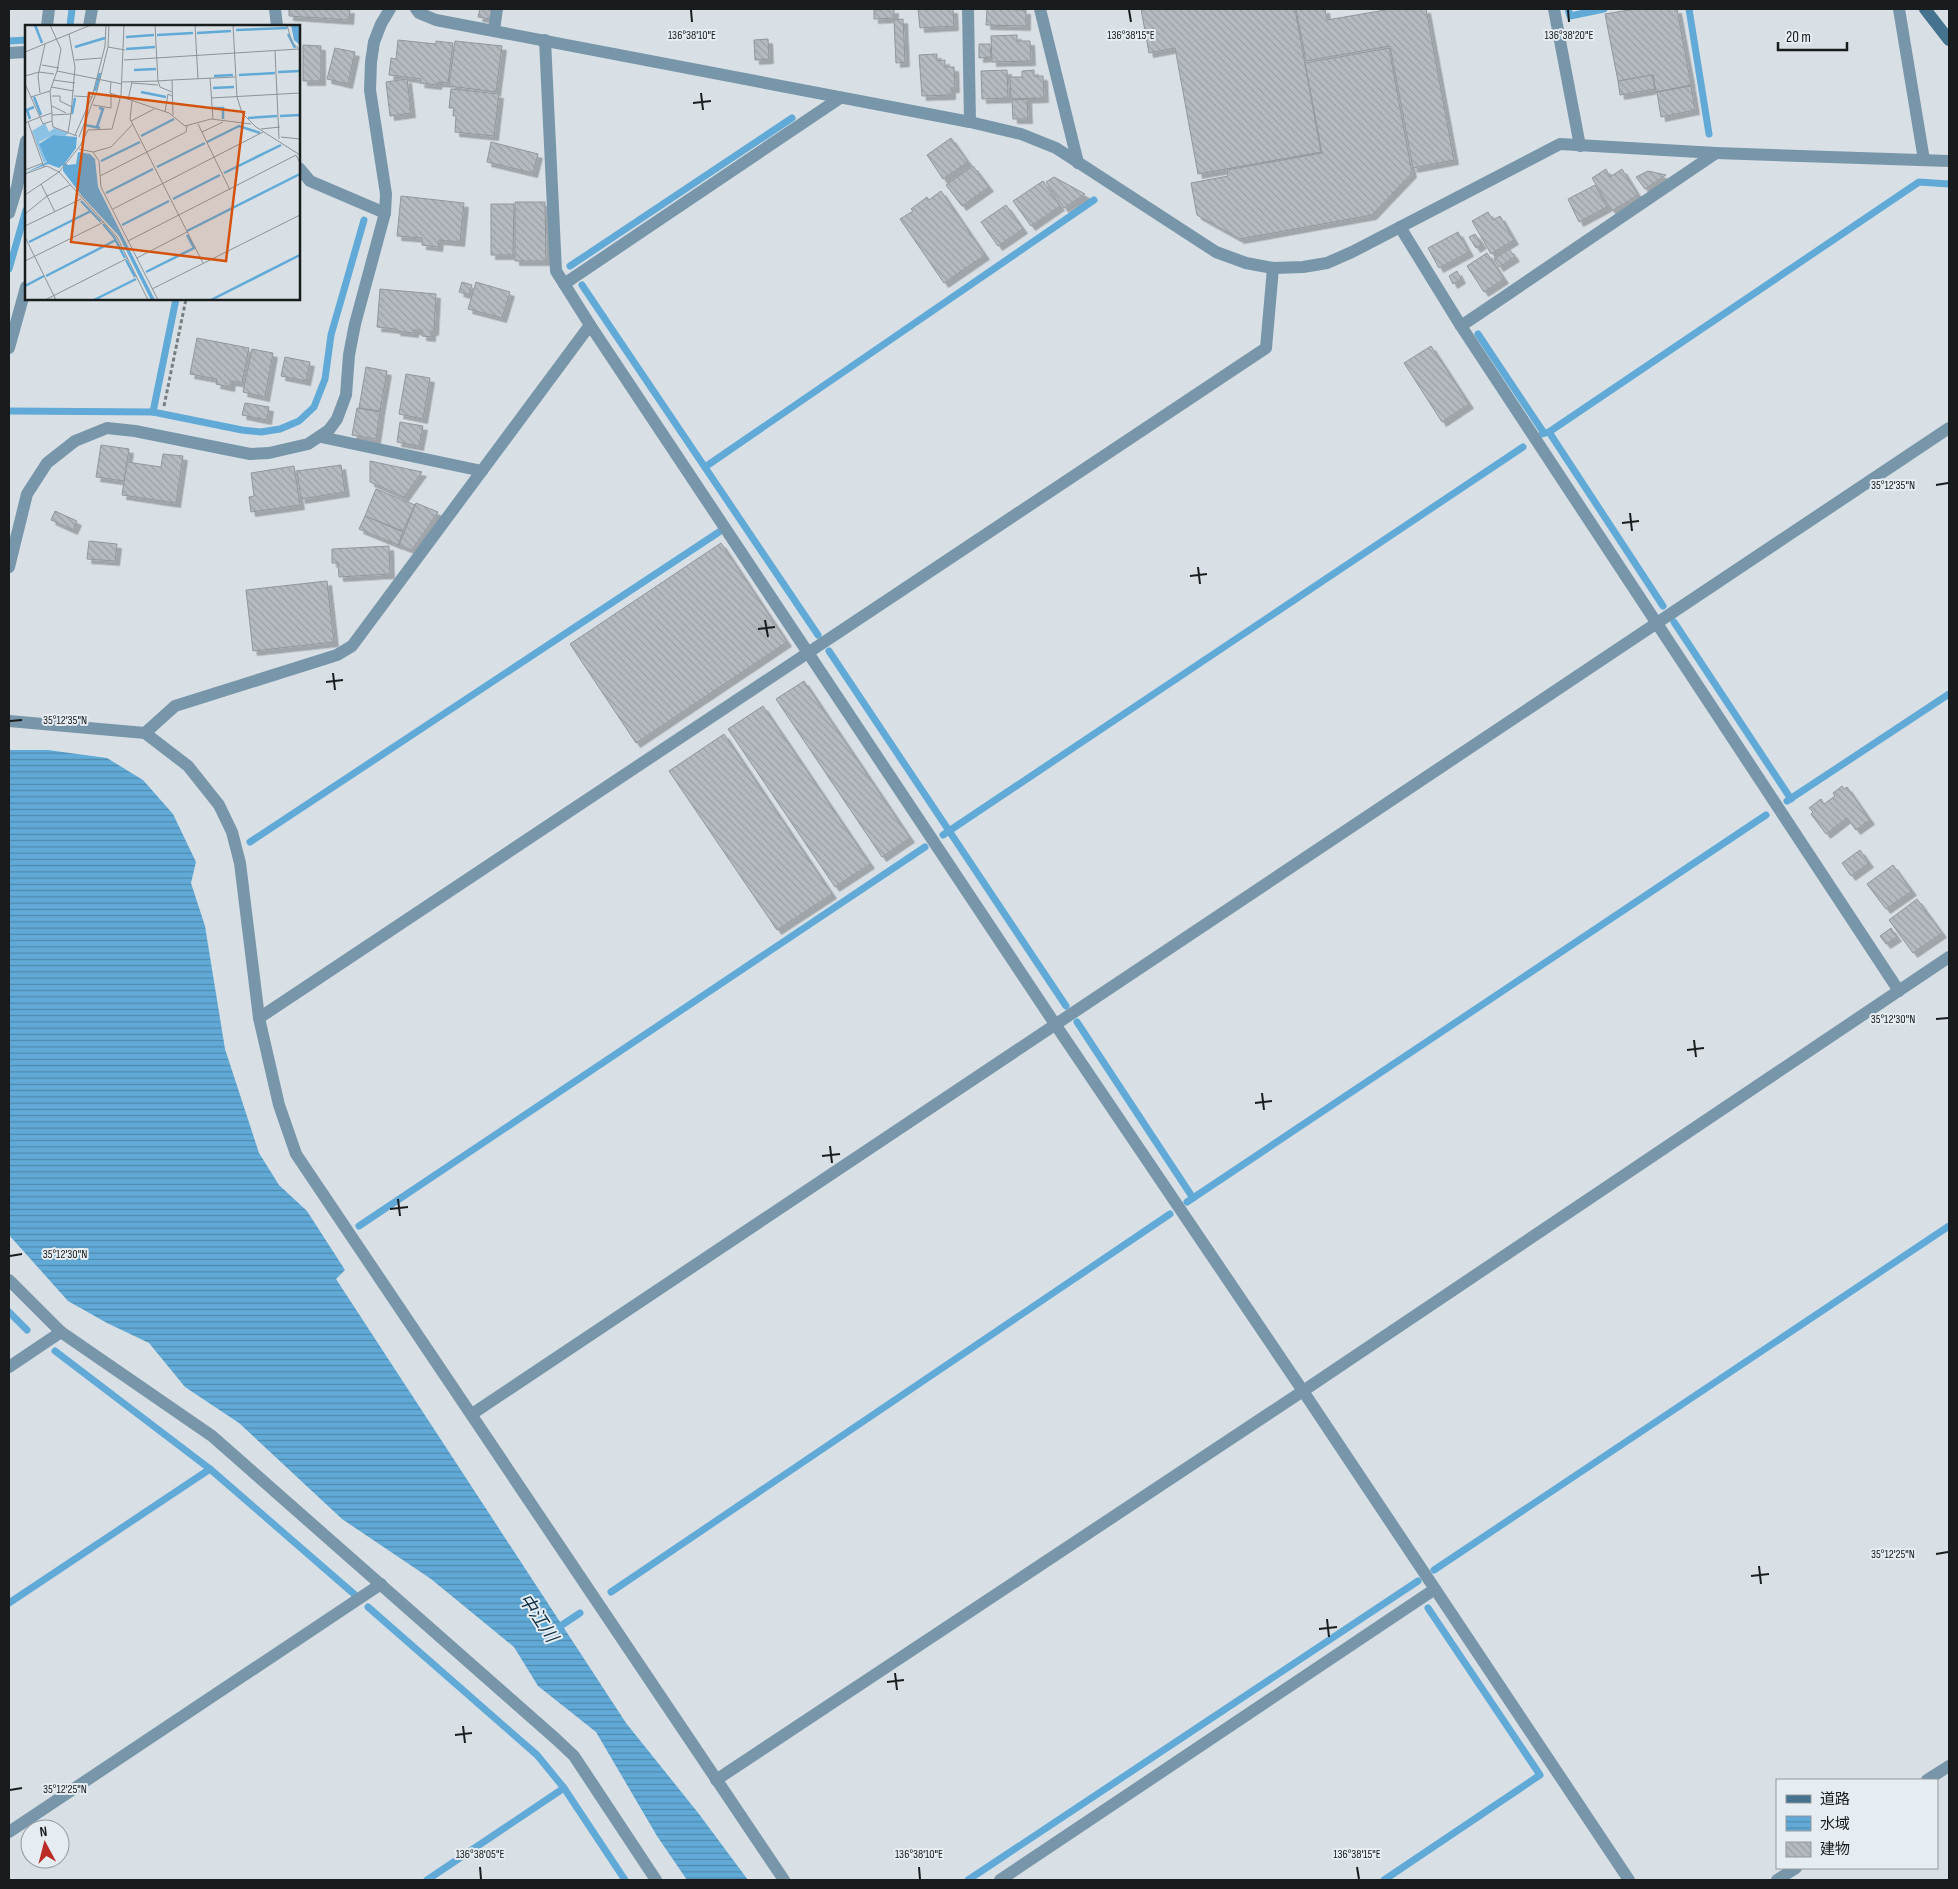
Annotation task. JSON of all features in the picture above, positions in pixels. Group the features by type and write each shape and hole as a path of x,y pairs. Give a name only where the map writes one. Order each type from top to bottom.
{"main road":[{"path":"1925,9 1949,40"}],"street":[{"path":"47,25 49,9"},
{"path":"89,25 92,9"},
{"path":"275,9 277,25"},
{"path":"9,567 27,494 47,464 75,441 107,428 135,431 250,454 269,453 308,444 321,437 337,420 346,395 349,355 355,324 384,213 386,194 370,90 374,42 390,9"},
{"path":"416,9 419,13 436,20 970,122 1021,134 1056,148 1216,252 1246,263 1273,268 1302,267 1327,262 1352,252 1560,144 1716,153 1949,161"},
{"path":"494,30 496,9"},
{"path":"968,9 970,122"},
{"path":"1040,9 1078,163"},
{"path":"1554,9 1580,146"},
{"path":"1899,9 1924,160"},
{"path":"545,40 556,271 1055,1024 1629,1880"},
{"path":"9,54 25,52"},
{"path":"564,284 840,98"},
{"path":"9,213 17,187 25,146"},
{"path":"1461,326 1716,153"},
{"path":"300,169 310,182 384,213"},
{"path":"1400,226 1461,326 1899,991"},
{"path":"260,1018 1266,348 1273,268"},
{"path":"9,348 25,290"},
{"path":"145,733 175,706 337,655 352,646 590,325"},
{"path":"472,1414 1949,428"},
{"path":"321,437 482,471"},
{"path":"9,721 145,733 188,766 219,805 232,832 240,864 260,1018 279,1105 296,1154 784,1880"},
{"path":"716,1780 1302,1391 1949,957"},
{"path":"9,1280 61,1332 212,1436 574,1756 656,1880"},
{"path":"9,1366 61,1332"},
{"path":"9,1832 381,1584"},
{"path":"1000,1880 1434,1589"},
{"path":"1929,1779 1949,1766"},
{"path":"1777,1880 1794,1869"}],"path":[{"path":"164,406 186,300"}],"water":[{"name":"中江川","path":"9,750 48,750 107,758 143,780 173,814 196,862 191,883 205,926 225,1049 259,1153 279,1185 307,1211 345,1270 336,1279 626,1723 699,1814 748,1880 687,1880 657,1836 596,1732 538,1686 514,1647 431,1579 342,1519 239,1423 185,1387 149,1343 107,1323 68,1301 9,1235"}],"building":[{"path":"289,9 350,9 349,20 289,16"},
{"path":"480,9 493,10 491,19 478,17"},
{"path":"894,9 894,18 874,19 874,10"},
{"path":"918,9 953,9 954,26 920,28"},
{"path":"987,9 1026,10 1026,26 986,25"},
{"path":"1141,9 1295,9 1321,152 1198,174 1175,48 1149,53"},
{"path":"1296,9 1325,9 1327,20 1391,9 1426,9 1454,160 1413,168 1390,46 1306,61"},
{"path":"1635,9 1677,9 1691,85 1656,92 1653,75 1618,81 1605,14"},
{"path":"903,19 905,62 896,63 894,20"},
{"path":"1017,35 1017,41 1030,41 1031,61 992,62 991,36"},
{"path":"768,39 769,59 755,60 754,40"},
{"path":"398,40 436,44 436,41 453,43 448,83 438,82 437,85 420,83 421,79 389,75 391,58 396,59"},
{"path":"455,41 502,46 496,92 449,86"},
{"path":"979,44 990,44 991,57 979,58"},
{"path":"303,45 321,46 321,81 303,81"},
{"path":"335,48 355,52 348,84 327,79"},
{"path":"1389,48 1412,173 1372,215 1240,239 1197,215 1191,183 1228,176 1227,170 1322,153 1305,63"},
{"path":"937,54 937,61 945,60 945,67 954,67 955,88 951,88 951,95 922,96 919,55"},
{"path":"1007,70 1008,98 982,99 981,71"},
{"path":"1034,70 1034,76 1043,76 1044,98 1011,99 1010,77 1022,77 1022,71"},
{"path":"1652,75 1655,89 1620,95 1618,81"},
{"path":"407,79 411,113 390,116 386,82"},
{"path":"1691,86 1695,110 1661,117 1657,92"},
{"path":"451,89 499,94 494,136 455,132 456,116 453,116 454,108 449,108"},
{"path":"1027,99 1028,119 1013,119 1012,100"},
{"path":"951,138 968,162 943,179 927,155"},
{"path":"491,142 538,154 533,173 487,162"},
{"path":"973,166 989,187 962,206 946,185"},
{"path":"1606,169 1610,177 1622,169 1638,195 1612,211 1592,178"},
{"path":"1648,171 1666,175 1645,189 1636,177"},
{"path":"1054,177 1085,194 1064,208 1046,182"},
{"path":"1043,181 1060,206 1031,226 1013,201"},
{"path":"1595,185 1607,207 1579,222 1568,199"},
{"path":"941,191 985,255 944,283 900,219 913,211 911,209 927,197 929,200"},
{"path":"401,196 464,203 460,242 439,240 438,247 422,245 422,238 397,236"},
{"path":"515,202 545,202 546,261 515,261"},
{"path":"491,204 514,204 513,255 491,255"},
{"path":"1006,205 1023,229 998,246 981,222"},
{"path":"1488,212 1493,220 1500,216 1514,240 1491,254 1472,221"},
{"path":"1458,232 1469,252 1439,268 1428,248"},
{"path":"1475,234 1482,244 1476,248 1469,237"},
{"path":"1509,249 1515,257 1499,267 1494,259"},
{"path":"1487,253 1504,279 1484,292 1467,266"},
{"path":"1457,271 1461,279 1453,284 1449,276"},
{"path":"462,282 472,285 469,295 459,292"},
{"path":"476,282 510,292 502,318 468,309"},
{"path":"380,289 436,294 434,331 431,331 431,337 422,336 422,330 414,330 414,333 377,327"},
{"path":"197,338 249,348 242,383 231,381 230,387 216,384 217,379 190,374"},
{"path":"1431,346 1469,404 1442,422 1404,363"},
{"path":"252,349 273,353 265,397 243,392"},
{"path":"285,357 310,362 306,381 281,376"},
{"path":"366,367 387,371 380,411 359,408"},
{"path":"406,374 430,378 423,419 399,414"},
{"path":"245,403 269,407 267,420 242,415"},
{"path":"357,408 380,412 376,439 352,435"},
{"path":"400,422 423,426 419,446 397,442"},
{"path":"101,445 129,449 124,481 96,477"},
{"path":"163,454 183,456 176,503 122,495 127,462 161,467"},
{"path":"370,461 422,472 404,497 370,482"},
{"path":"341,465 345,492 301,499 297,471"},
{"path":"294,466 300,505 251,512 249,497 254,496 251,473"},
{"path":"376,489 415,505 403,531 365,516"},
{"path":"416,503 438,512 412,550 399,545"},
{"path":"55,511 77,521 73,530 51,520"},
{"path":"365,516 403,532 398,545 359,529"},
{"path":"89,541 117,544 115,561 87,559"},
{"path":"721,543 787,642 636,743 570,644"},
{"path":"389,546 390,574 339,577 338,563 332,563 332,549"},
{"path":"327,581 334,642 253,651 246,590"},
{"path":"804,681 910,838 882,857 776,699"},
{"path":"763,706 870,864 835,887 728,729"},
{"path":"724,734 832,894 777,930 669,771"},
{"path":"1842,786 1844,789 1847,787 1870,820 1856,830 1847,818 1826,834 1811,814 1813,812 1809,808 1821,799 1824,804 1835,796 1833,793"},
{"path":"1860,850 1869,863 1851,876 1842,863"},
{"path":"1893,865 1912,891 1886,909 1867,884"},
{"path":"1917,899 1942,933 1913,953 1889,920"},
{"path":"1891,928 1897,937 1886,944 1880,936"}],"waterway":[{"path":"70,25 72,9"},
{"path":"1568,9 1570,16 1604,9"},
{"path":"1689,9 1709,134"},
{"path":"9,41 25,40"},
{"path":"570,266 792,118"},
{"path":"1542,434 1549,432 1919,182 1949,184"},
{"path":"705,467 1094,200"},
{"path":"9,269 25,213"},
{"path":"9,411 153,412 261,432 280,429 299,421 314,407 325,379 331,335 364,220"},
{"path":"582,285 818,635"},
{"path":"153,412 176,300"},
{"path":"1478,334 1544,433"},
{"path":"1549,432 1663,606"},
{"path":"943,835 1523,447"},
{"path":"250,842 719,532"},
{"path":"1674,622 1791,799"},
{"path":"829,651 1066,1006"},
{"path":"1787,801 1949,694"},
{"path":"1187,1202 1766,815"},
{"path":"359,1226 925,847"},
{"path":"1077,1022 1193,1198"},
{"path":"611,1592 1170,1214"},
{"path":"1434,1570 1949,1226"},
{"path":"9,1312 27,1330"},
{"path":"55,1351 210,1469 354,1594"},
{"path":"9,1603 210,1469"},
{"path":"968,1880 1418,1581"},
{"path":"368,1607 537,1755 564,1788 625,1880"},
{"path":"1384,1880 1540,1775 1428,1608"},
{"name":"中江川","path":"556,1629 580,1613"},
{"path":"427,1880 564,1788"}]}
